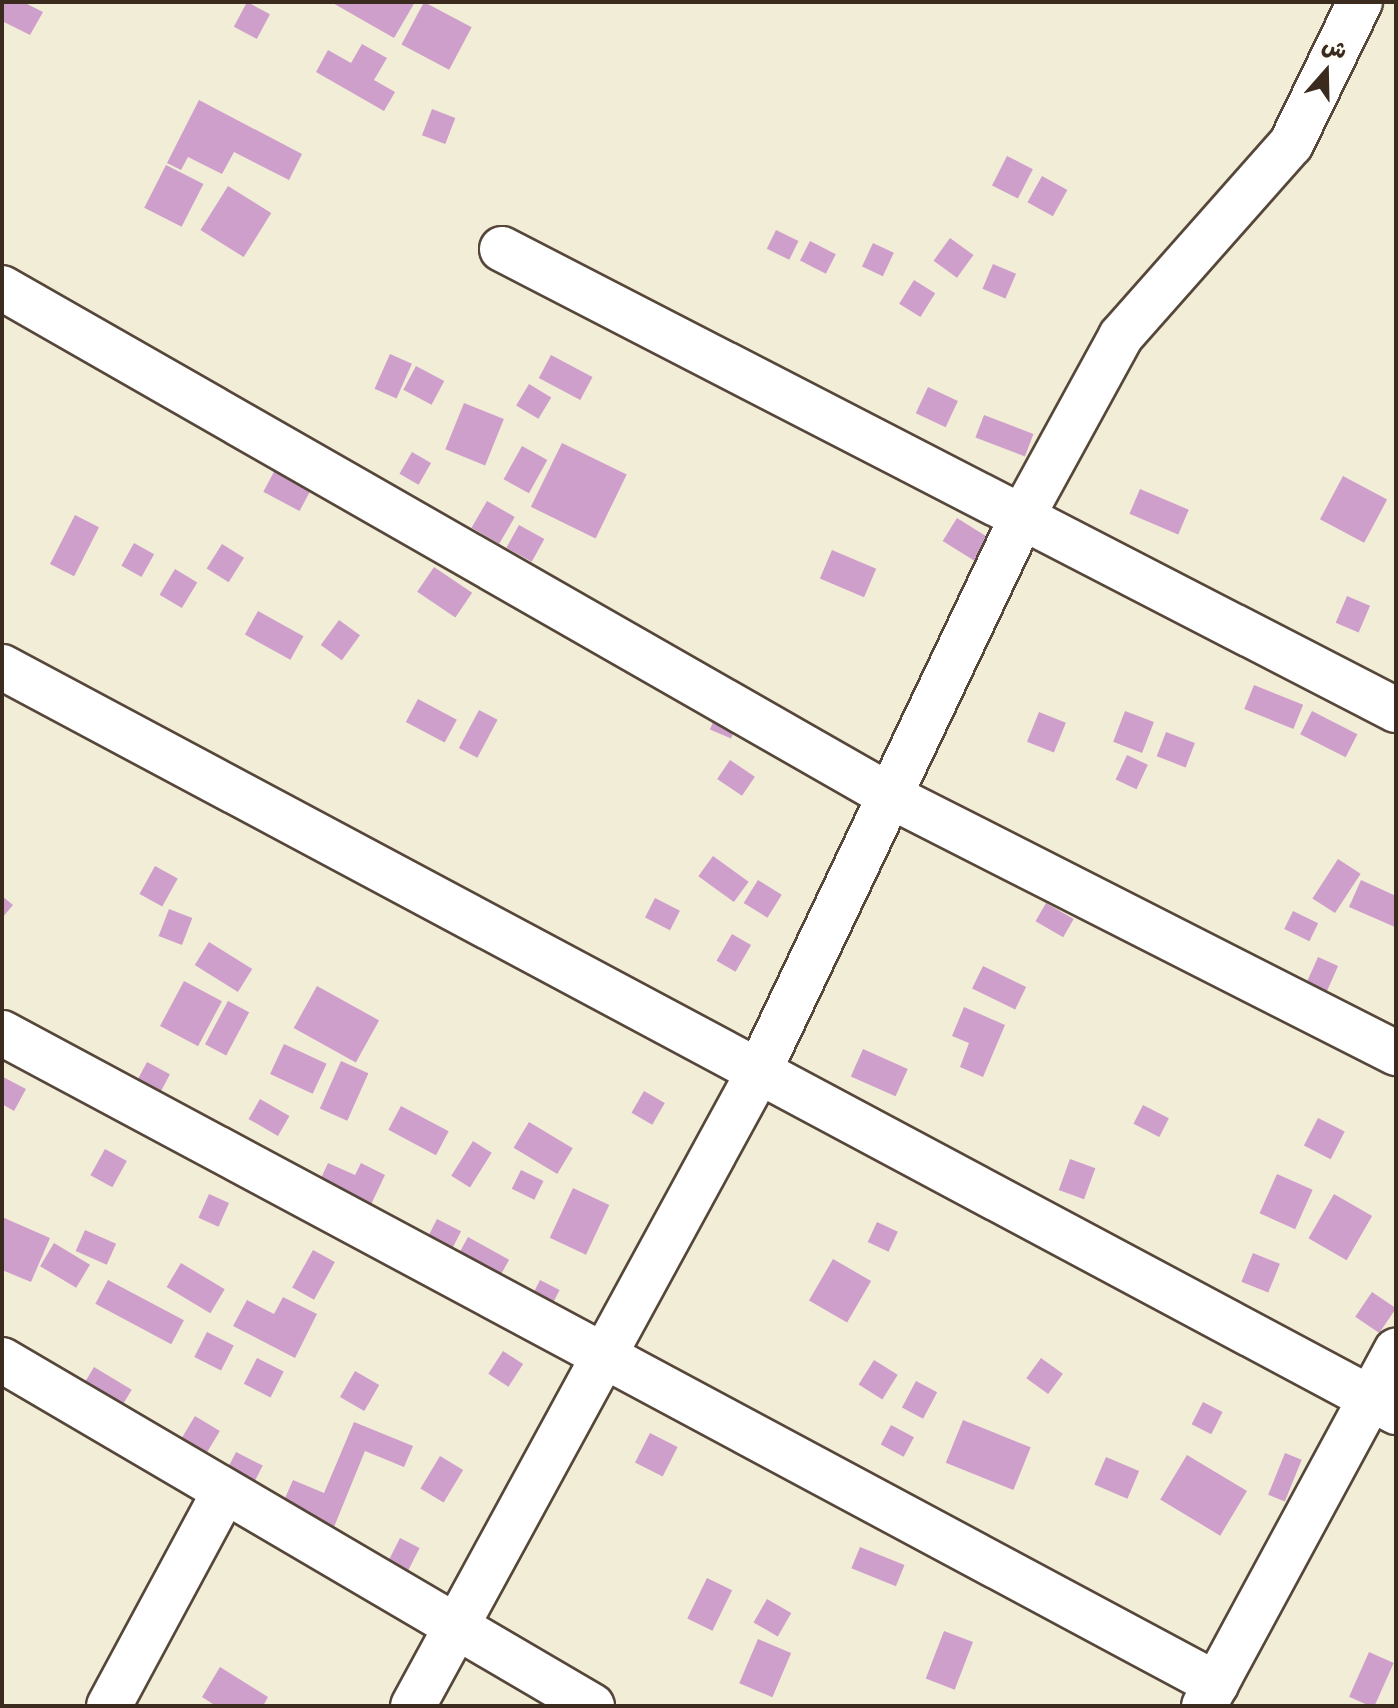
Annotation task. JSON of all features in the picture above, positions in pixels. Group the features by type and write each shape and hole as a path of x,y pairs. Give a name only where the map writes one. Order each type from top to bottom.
{"street":[{"path":"413,1706 759,1071 1022,517 1121,336 1291,144 1360,2"},
{"path":"502,249 1396,710"},
{"path":"2,288 890,796 1396,1053"},
{"path":"2,667 1384,1406"},
{"path":"2,1033 603,1356 1210,1695 1384,1406 1396,1351"},
{"path":"2,1360 592,1706"},
{"path":"109,1706 225,1491"}],"building":[{"path":"4,2 23,2 43,12 30,35 2,21"},
{"path":"247,2 270,14 257,39 234,27"},
{"path":"331,2 415,2 394,38"},
{"path":"424,2 472,27 449,70 401,44"},
{"path":"362,44 387,58 374,80 395,92 384,111 316,72 328,50 351,63"},
{"path":"199,100 302,154 289,180 234,152 222,174 188,157 181,170 167,163"},
{"path":"432,109 455,118 445,144 422,135"},
{"path":"1007,156 1033,169 1018,199 992,185"},
{"path":"166,165 203,184 182,227 144,208"},
{"path":"1042,176 1067,190 1053,216 1027,202"},
{"path":"228,186 271,213 244,257 200,230"},
{"path":"776,230 798,241 789,260 767,249"},
{"path":"950,238 973,255 957,278 934,261"},
{"path":"810,241 836,254 826,274 800,261"},
{"path":"873,243 894,253 883,276 862,267"},
{"path":"993,264 1016,274 1005,299 982,289"},
{"path":"914,280 935,293 920,317 899,304"},
{"path":"390,354 412,364 396,398 375,389"},
{"path":"551,355 592,377 580,400 539,378"},
{"path":"416,366 444,381 432,405 403,390"},
{"path":"529,384 551,397 538,419 516,405"},
{"path":"928,387 958,401 946,427 916,413"},
{"path":"464,403 504,419 485,465 445,449"},
{"path":"984,415 1033,434 1025,456 975,437"},
{"path":"562,443 627,475 596,538 531,507"},
{"path":"522,446 547,460 529,493 504,479"},
{"path":"412,452 431,463 419,485 400,474"},
{"path":"276,468 312,487 300,511 263,492"},
{"path":"1343,476 1387,499 1364,543 1320,519"},
{"path":"1140,489 1189,510 1178,535 1129,514"},
{"path":"487,501 515,517 499,544 472,528"},
{"path":"75,515 99,527 74,576 50,564"},
{"path":"957,518 1000,545 986,568 943,541"},
{"path":"519,525 544,539 532,562 506,548"},
{"path":"134,543 154,554 142,577 121,566"},
{"path":"222,544 244,558 229,582 207,569"},
{"path":"832,550 876,569 864,597 820,579"},
{"path":"434,567 472,593 455,618 417,592"},
{"path":"175,569 197,582 182,608 160,595"},
{"path":"1347,596 1370,606 1359,632 1336,623"},
{"path":"258,611 303,636 290,660 245,635"},
{"path":"339,620 360,635 342,660 321,645"},
{"path":"1254,685 1303,705 1293,729 1244,709"},
{"path":"418,699 457,720 445,743 406,722"},
{"path":"722,701 743,710 731,739 710,730"},
{"path":"479,710 498,720 477,758 459,748"},
{"path":"1125,711 1154,722 1142,753 1113,742"},
{"path":"1312,711 1357,734 1346,757 1300,734"},
{"path":"1039,712 1066,723 1054,753 1027,742"},
{"path":"1166,732 1195,743 1186,767 1157,756"},
{"path":"1127,755 1148,765 1136,789 1116,779"},
{"path":"730,760 755,777 742,796 717,779"},
{"path":"713,856 749,882 734,902 698,876"},
{"path":"1338,859 1361,874 1335,913 1312,898"},
{"path":"155,866 178,879 162,907 139,894"},
{"path":"758,880 782,895 767,918 744,903"},
{"path":"1361,880 1396,896 1395,927 1349,907"},
{"path":"2,896 13,905 2,918"},
{"path":"655,898 680,911 670,930 645,918"},
{"path":"1046,903 1074,919 1063,937 1036,921"},
{"path":"169,909 192,918 182,945 159,936"},
{"path":"1293,911 1318,923 1309,941 1284,929"},
{"path":"732,934 751,945 736,972 716,961"},
{"path":"209,942 252,969 238,992 195,965"},
{"path":"1318,957 1338,966 1326,992 1306,983"},
{"path":"983,966 1026,987 1015,1010 972,988"},
{"path":"184,981 222,1001 198,1046 160,1026"},
{"path":"317,986 379,1020 356,1062 294,1028"},
{"path":"228,1001 249,1012 226,1056 205,1044"},
{"path":"964,1007 1005,1025 983,1077 960,1067 969,1043 952,1036"},
{"path":"284,1044 327,1064 313,1094 270,1074"},
{"path":"863,1049 908,1069 896,1096 851,1076"},
{"path":"341,1061 368,1073 347,1121 320,1109"},
{"path":"147,1062 170,1074 158,1097 135,1085"},
{"path":"3,1077 26,1089 14,1111 2,1104"},
{"path":"644,1091 665,1103 652,1125 632,1113"},
{"path":"260,1099 289,1116 278,1136 249,1119"},
{"path":"1143,1105 1169,1118 1159,1137 1133,1124"},
{"path":"401,1106 449,1131 436,1155 388,1130"},
{"path":"1318,1118 1345,1132 1331,1159 1304,1146"},
{"path":"529,1122 573,1148 557,1174 514,1148"},
{"path":"473,1141 492,1153 470,1187 451,1176"},
{"path":"105,1149 127,1161 112,1187 90,1175"},
{"path":"1070,1159 1095,1168 1084,1199 1059,1190"},
{"path":"328,1163 355,1175 361,1163 385,1175 367,1213 316,1189"},
{"path":"521,1170 543,1181 534,1200 512,1189"},
{"path":"1277,1174 1313,1190 1295,1229 1260,1213"},
{"path":"573,1188 609,1205 586,1255 550,1238"},
{"path":"209,1194 229,1203 219,1227 198,1218"},
{"path":"1334,1194 1372,1216 1347,1260 1308,1238"},
{"path":"2,1217 50,1238 31,1282 2,1270"},
{"path":"437,1219 461,1231 448,1256 424,1244"},
{"path":"877,1222 898,1232 889,1252 868,1242"},
{"path":"85,1230 116,1244 107,1265 76,1251"},
{"path":"468,1237 509,1260 496,1284 454,1261"},
{"path":"54,1243 90,1265 76,1288 40,1266"},
{"path":"313,1250 335,1262 314,1300 292,1288"},
{"path":"1253,1253 1280,1264 1268,1293 1241,1282"},
{"path":"833,1259 871,1281 847,1323 809,1301"},
{"path":"181,1263 225,1289 210,1313 167,1287"},
{"path":"108,1280 184,1320 171,1344 95,1304"},
{"path":"540,1280 560,1290 549,1311 529,1301"},
{"path":"1372,1292 1396,1308 1379,1333 1355,1317"},
{"path":"283,1297 317,1314 295,1358 233,1326 247,1300 274,1314"},
{"path":"207,1332 234,1346 221,1371 194,1357"},
{"path":"503,1351 523,1364 508,1387 488,1374"},
{"path":"257,1358 284,1372 271,1397 244,1384"},
{"path":"1041,1358 1063,1374 1048,1394 1026,1378"},
{"path":"874,1360 898,1375 882,1399 859,1385"},
{"path":"94,1367 132,1390 118,1413 80,1390"},
{"path":"355,1371 379,1385 364,1411 340,1397"},
{"path":"916,1381 937,1392 923,1419 902,1407"},
{"path":"1203,1402 1223,1412 1211,1434 1192,1424"},
{"path":"195,1416 220,1431 203,1459 178,1444"},
{"path":"963,1420 1031,1447 1013,1490 946,1463"},
{"path":"354,1422 413,1446 404,1467 365,1451 334,1527 282,1505 293,1480 324,1493"},
{"path":"891,1425 914,1437 904,1457 881,1444"},
{"path":"650,1433 678,1447 663,1476 635,1462"},
{"path":"236,1452 263,1466 252,1486 226,1472"},
{"path":"1285,1453 1302,1460 1285,1501 1268,1495"},
{"path":"1187,1455 1247,1491 1220,1536 1160,1500"},
{"path":"440,1456 463,1470 444,1502 420,1489"},
{"path":"1106,1457 1139,1471 1127,1499 1094,1485"},
{"path":"400,1538 420,1548 408,1571 388,1561"},
{"path":"860,1547 905,1565 896,1586 851,1568"},
{"path":"707,1578 732,1590 712,1631 687,1618"},
{"path":"767,1599 791,1613 778,1636 754,1622"},
{"path":"944,1631 973,1642 955,1690 926,1679"},
{"path":"758,1639 791,1653 772,1697 739,1683"},
{"path":"1369,1652 1394,1663 1375,1706 1349,1697"},
{"path":"220,1667 268,1697 263,1706 216,1706 202,1697"}]}
